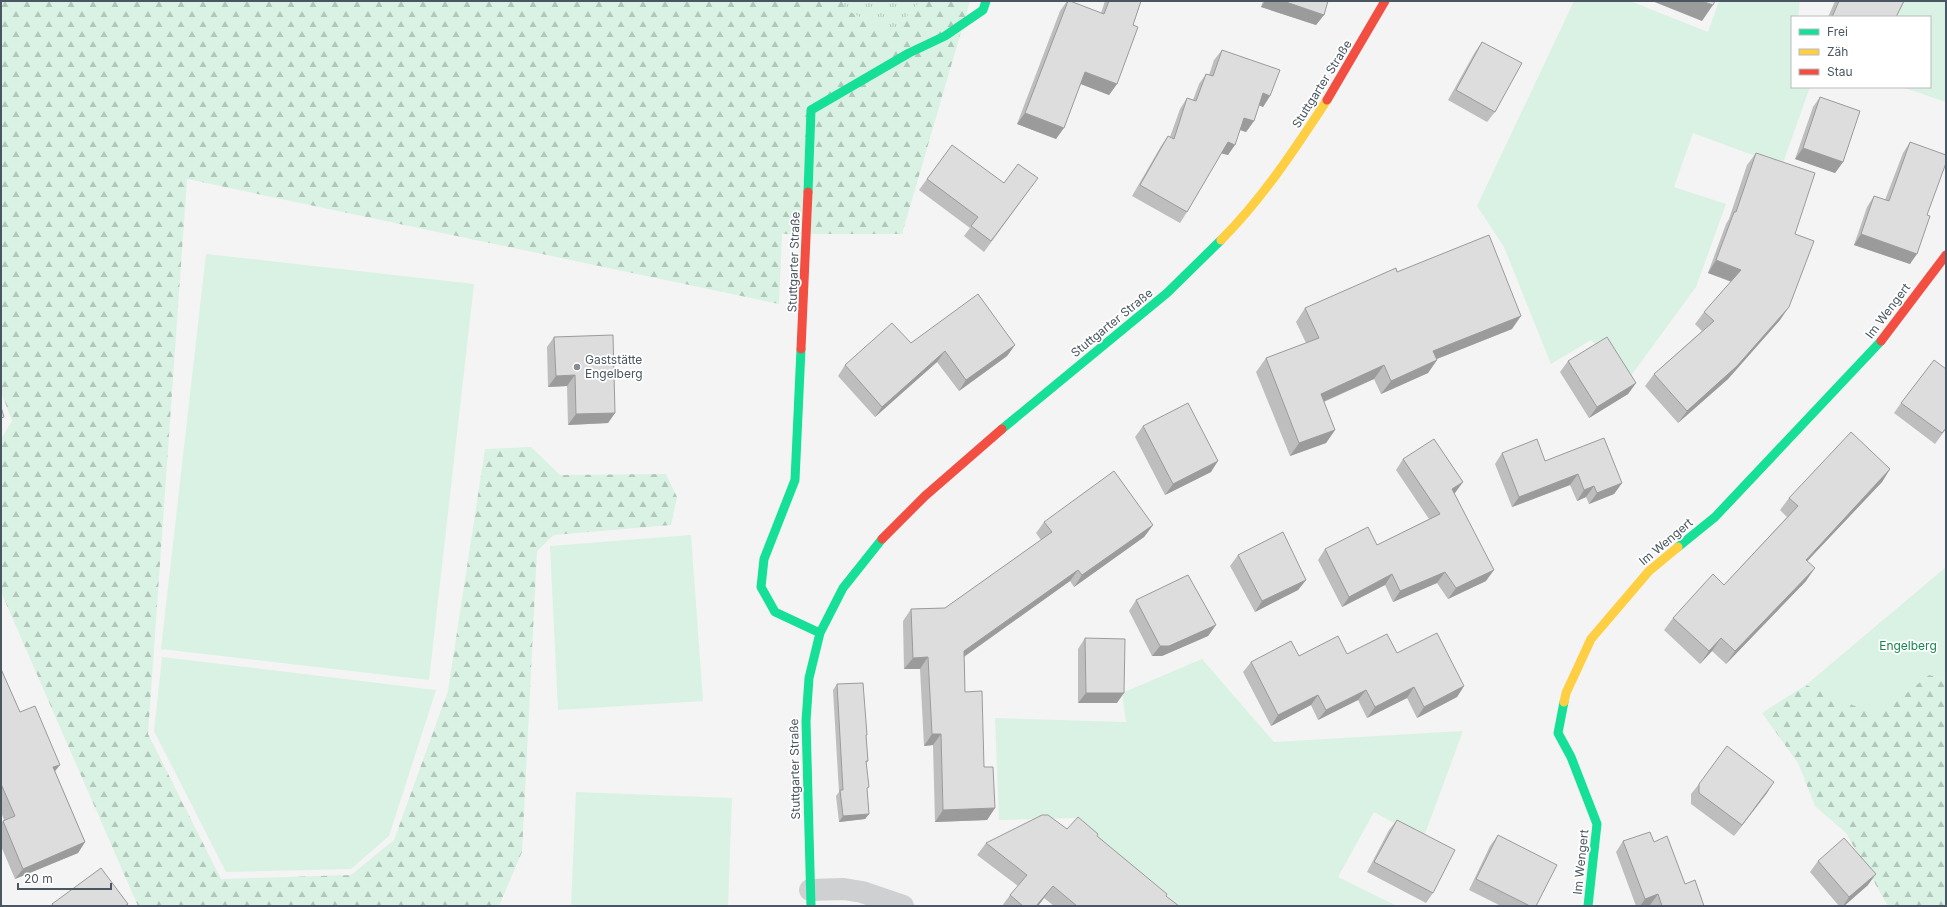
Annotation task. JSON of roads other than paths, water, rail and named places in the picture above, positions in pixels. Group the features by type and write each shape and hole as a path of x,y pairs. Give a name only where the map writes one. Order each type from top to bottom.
{"street":[{"name":"Stuttgarter Straße","path":"820,633 774,612 761,587 764,559 796,480 810,174 811,110 909,53 945,36 983,10 986,1"},
{"name":"Stuttgarter Straße","path":"810,898 806,721 808,678 820,633 843,588 877,544 925,496 996,434 1167,293 1236,225 1292,154 1344,75 1385,1"},
{"name":"Im Wengert","path":"1588,906 1597,824 1571,757 1558,733 1566,693 1591,639 1649,571 1715,517 1875,349 1946,255"},
{"path":"810,898 844,889 862,892 903,906"}],"place":[{"name":"Gaststätte Engelberg","path":"577,367"}],"park label":[{"name":"Engelberg","path":"1908,646"}]}
